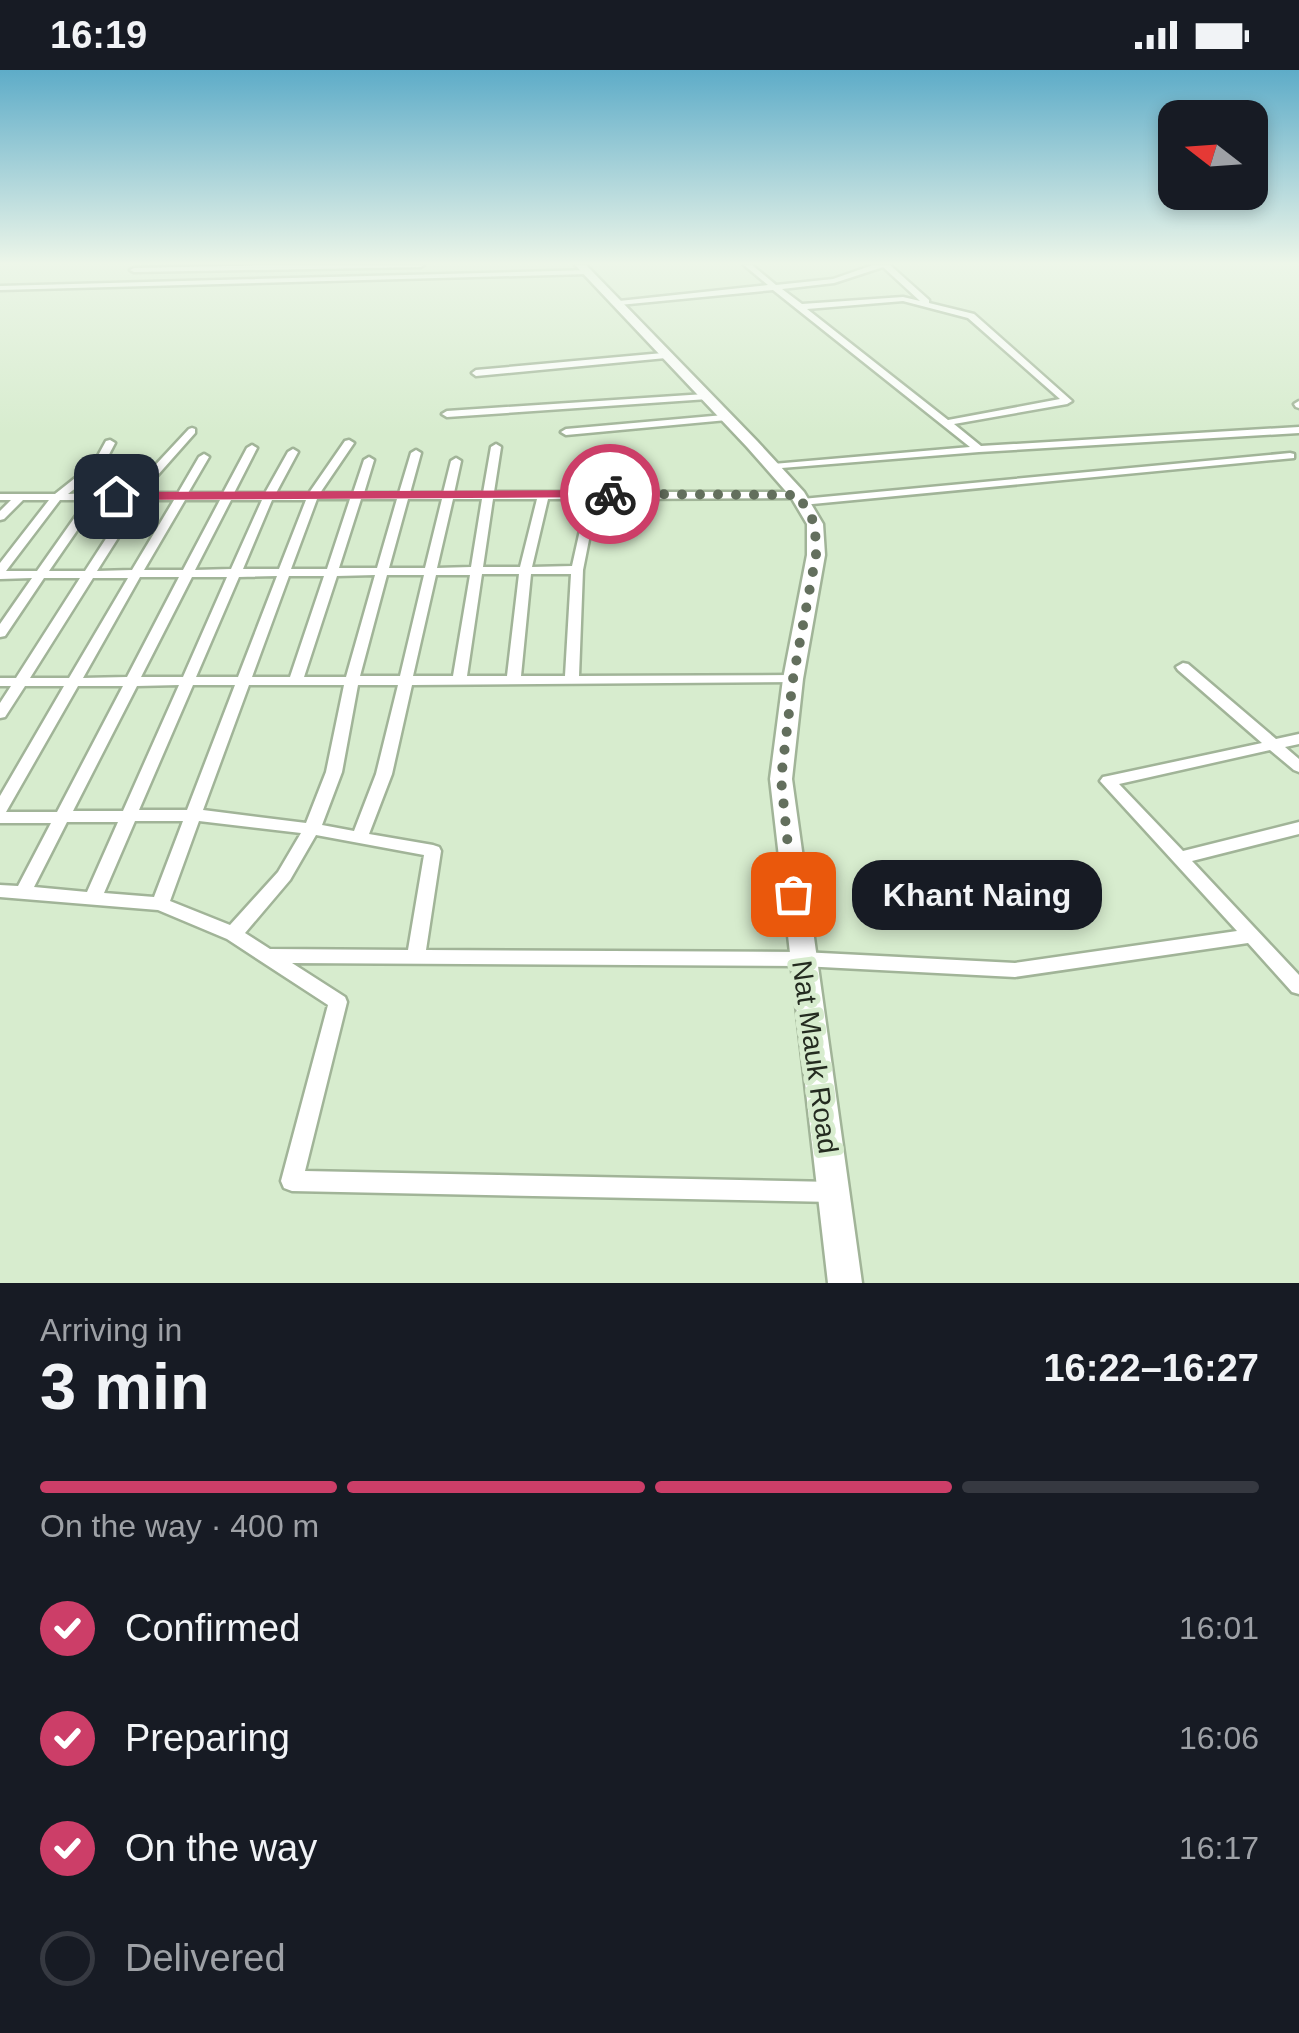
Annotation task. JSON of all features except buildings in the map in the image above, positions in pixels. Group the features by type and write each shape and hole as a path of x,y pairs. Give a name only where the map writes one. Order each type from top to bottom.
{"highway":[{"name":"Nat Mauk Road","path":"634,322 800,498 815,524 816,555 793,679 781,779 846,1283"}],"street":[{"path":"818,322 979,449"},
{"path":"946,423 1067,401 976,322"},
{"path":"476,373 663,356"},
{"path":"447,414 704,398"},
{"path":"566,432 724,418"},
{"path":"772,467 979,449 1299,430"},
{"path":"0,714 138,496 192,431"},
{"path":"0,573 57,497 98,465 110,442"},
{"path":"160,904 197,816 313,495 349,443"},
{"path":"460,678 496,447"},
{"path":"24,891 252,448"},
{"path":"94,896 125,817 269,495 293,452"},
{"path":"233,934 284,876 312,829 334,772 352,679 416,453"},
{"path":"0,497 488,493 800,498 1290,456"},
{"path":"0,809 204,457"},
{"path":"296,680 370,460"},
{"path":"360,837 384,774 456,461"},
{"path":"0,634 95,496 105,469 98,465"},
{"path":"514,678 525,571 544,494"},
{"path":"572,677 577,570 593,494"},
{"path":"0,517 20,497"},
{"path":"0,573 281,575 577,570"},
{"path":"1183,667 1299,766"},
{"path":"0,682 793,679"},
{"path":"1299,739 1108,781 1299,987"},
{"path":"0,818 197,816 312,829 433,852 416,957"},
{"path":"1180,858 1299,828"},
{"path":"0,891 160,904 233,934 338,1002 292,1181 833,1192"},
{"path":"266,956 802,959 1015,970 1252,936"}],"way so far":[{"path":"610,494 798,495 815,524 816,555 793,679 781,779 793,894"}],"place":[{"name":"Khant Naing","path":"793,894"}],"route":[{"path":"116,496 610,494"}]}
